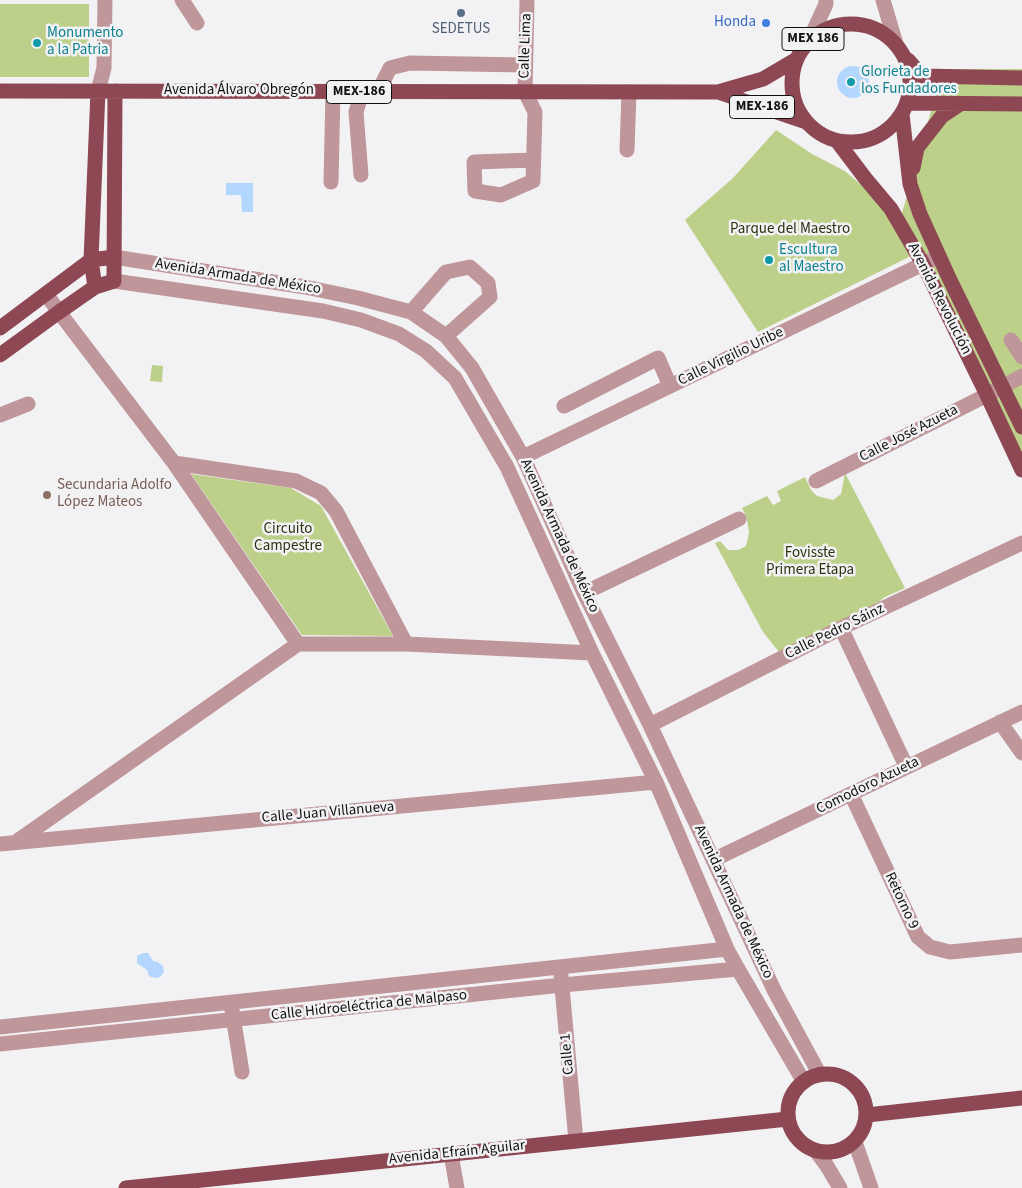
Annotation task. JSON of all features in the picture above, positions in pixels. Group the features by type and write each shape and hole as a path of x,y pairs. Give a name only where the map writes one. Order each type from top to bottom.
{"main road":[{"name":"Avenida Álvaro Obregón","path":"905,58 910,72 911,88 905,109 890,128 874,138 856,142 837,141 820,134 806,122 797,108 793,92 793,75 797,59 808,43 824,31 843,25 862,25 881,31 896,44 905,58 922,76 1022,78"},
{"name":"Avenida Álvaro Obregón","path":"0,91 718,92 763,79 797,59"},
{"path":"95,288 91,260 98,91"},
{"path":"0,355 95,288 114,280 115,91"},
{"name":"Avenida Álvaro Obregón","path":"718,92 806,122"},
{"path":"905,109 960,104 1022,104"},
{"path":"910,184 917,148 942,116 960,104"},
{"name":"Avenida Revolución","path":"905,109 910,184 920,214 1022,427"},
{"name":"Avenida Revolución","path":"837,141 891,208 923,264 1022,470"},
{"name":"Avenida Armada de México","path":"91,260 114,257"},
{"path":"0,328 91,260"},
{"path":"834,1074 847,1079 858,1088 865,1101 867,1115 864,1130 855,1142 843,1150 830,1153 806,1147 791,1130 788,1119 788,1105 794,1092 804,1082 820,1075 834,1074"},
{"path":"867,1115 1022,1098"},
{"name":"Avenida Efraín Aguilar","path":"126,1188 164,1186 788,1119"}],"street":[{"path":"98,91 104,68 105,0"},
{"path":"182,0 197,23"},
{"name":"Calle Lima","path":"525,92 527,0"},
{"path":"808,43 826,4 826,0"},
{"path":"883,0 896,44"},
{"path":"378,92 390,68 410,63 525,65"},
{"path":"104,68 115,91"},
{"path":"331,182 333,92"},
{"path":"361,175 356,112 362,92"},
{"path":"525,92 535,112 533,160"},
{"path":"627,150 629,92"},
{"name":"Calle Virgilio Uribe","path":"523,457 939,256"},
{"name":"Avenida Armada de México","path":"114,257 305,287 358,298 411,312 446,336 472,368 523,457 584,594 650,725 775,992 820,1075"},
{"path":"411,312 446,272 470,267 488,282 490,297 446,336"},
{"name":"Avenida Armada de México","path":"114,280 323,311 361,320 399,334 426,351 455,378 507,467 592,653 656,782 728,949 804,1082"},
{"path":"46,294 174,463 298,644"},
{"path":"1011,340 1022,357"},
{"path":"564,406 658,358 670,386"},
{"name":"Calle José Azueta","path":"816,481 1022,376"},
{"path":"0,415 28,404"},
{"path":"174,463 296,481 320,493 336,511 406,644"},
{"path":"584,594 739,519"},
{"name":"Calle Pedro Sáinz","path":"650,725 841,628 1022,542"},
{"path":"841,628 906,766"},
{"path":"8,843 298,644 406,644 592,653"},
{"name":"Comodoro Azueta","path":"714,860 906,766 1022,712"},
{"path":"1000,722 1022,753"},
{"name":"Calle Juan Villanueva","path":"8,843 656,782"},
{"name":"Retorno 9","path":"851,794 918,937 930,947 950,952 1022,945"},
{"name":"Calle Hidroeléctrica de Malpaso","path":"0,1027 728,949"},
{"name":"Calle 1","path":"560,966 576,1141"},
{"name":"Calle Hidroeléctrica de Malpaso","path":"0,1044 562,985 738,969"},
{"path":"230,1002 242,1072"},
{"path":"855,1142 870,1188"},
{"path":"816,1151 840,1188"},
{"path":"451,1154 458,1188"}],"green space":[{"path":"0,4 89,4 89,77 0,77"},
{"name":"Parque del Maestro","path":"943,69 1022,69 1022,472 913,255 758,332 685,220 733,178 776,130 812,154 845,171 880,201 898,227"},
{"path":"152,365 163,366 162,382 150,381"},
{"name":"Fovisste Primera Etapa","path":"845,473 905,588 885,597 872,607 779,652 763,632 715,543 720,541 728,550 738,550 746,546 749,533 746,516 742,508 767,496 773,505 781,501 777,491 805,477 811,490 817,496 833,500 841,494"},
{"name":"Circuito Campestre","path":"191,474 291,488 321,506 393,636 302,635"}],"water":[{"path":"853,66 865,70 869,82 865,94 853,98 841,94 837,82 841,70"},
{"path":"226,183 253,183 253,212 242,212 241,195 226,195"},
{"path":"148,953 153,961 163,966 164,972 160,977 149,976 147,970 137,963 137,956"}],"place":[{"name":"SEDETUS","path":"461,13"},
{"name":"Honda","path":"766,23"},
{"name":"Monumento a la Patria","path":"37,43"},
{"name":"Glorieta de los Fundadores","path":"851,82"},
{"name":"Escultura al Maestro","path":"769,260"},
{"name":"Secundaria Adolfo López Mateos","path":"47,495"}]}
